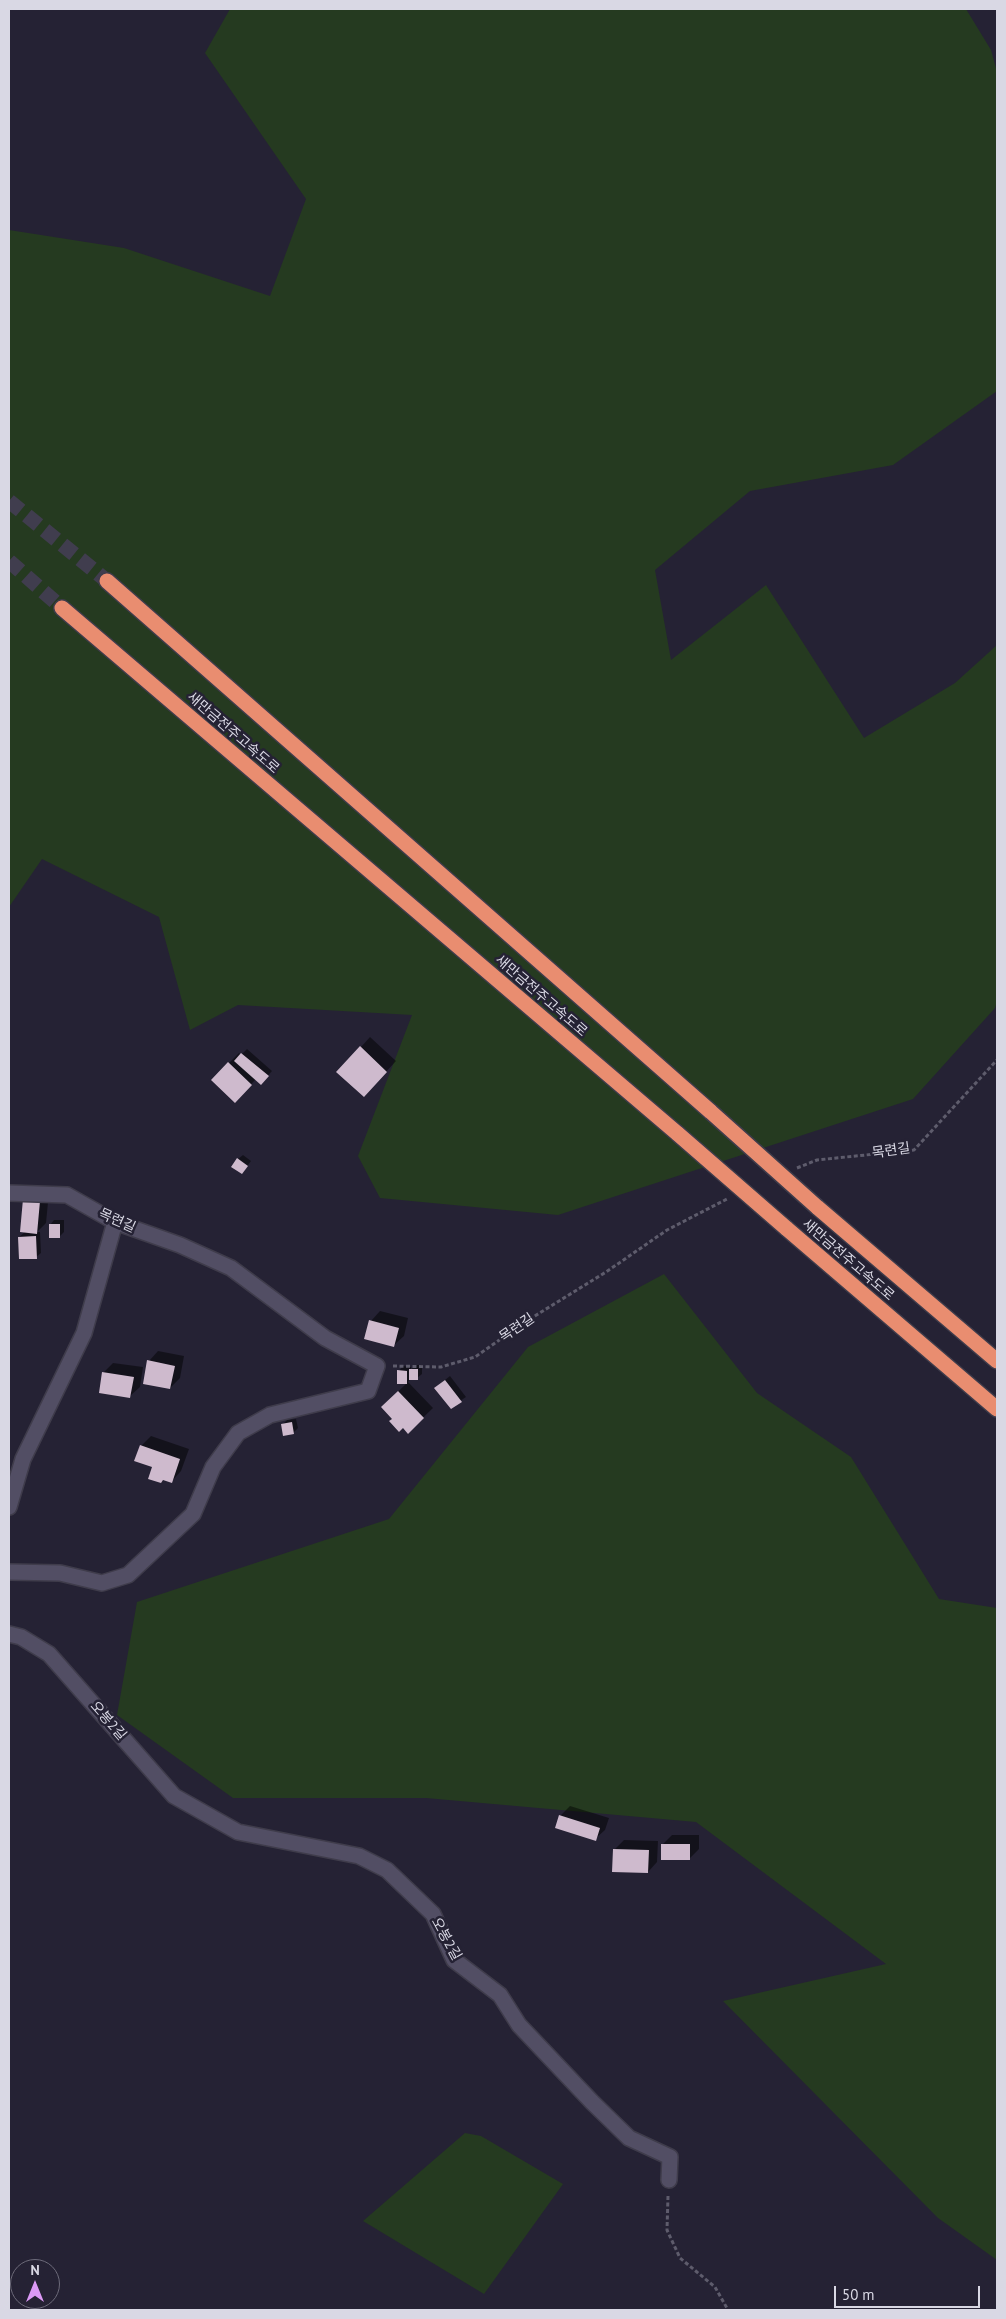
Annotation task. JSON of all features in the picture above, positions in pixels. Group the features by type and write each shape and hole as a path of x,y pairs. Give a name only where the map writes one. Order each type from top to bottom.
{"highway":[{"name":"새만금전주고속도로","path":"107,582 817,1207 997,1361"},
{"name":"새만금전주고속도로","path":"62,608 997,1409"}],"street":[{"name":"목련길","path":"9,1193 67,1195 115,1222 180,1245 232,1268 325,1338 377,1366"},
{"path":"9,1507 23,1459 84,1333 115,1222"},
{"path":"9,1572 60,1573 102,1583 128,1575 192,1514 213,1467 238,1433 270,1415 368,1391 377,1366"},
{"name":"오봉2길","path":"9,1634 21,1637 50,1654 174,1796 238,1832 359,1856 387,1870 433,1914 454,1960 500,1995 519,2025 592,2102 629,2138 670,2157 669,2180"}],"path":[{"name":"목련길","path":"791,1171 817,1160 914,1150 997,1060"},
{"name":"목련길","path":"377,1366 441,1367 475,1357 525,1322 606,1272 667,1230 731,1197"},
{"path":"669,2180 667,2230 680,2258 715,2287 728,2310"}],"green space":[{"path":"230,9 966,9 991,50 997,72 997,391 893,465 750,491 655,570 671,660 766,585 864,738 955,683 997,645 997,1001 995,1008 913,1099 558,1215 380,1198 358,1156 412,1015 238,1005 190,1030 159,917 42,859 9,907 9,230 124,248 270,296 306,199 205,53"},
{"path":"664,1274 757,1393 851,1457 939,1599 997,1608 997,2260 938,2218 723,2001 886,1964 696,1822 426,1798 233,1798 117,1715 137,1602 389,1519 528,1347"},
{"path":"465,2133 481,2136 563,2184 484,2294 363,2221"}],"building":[{"path":"360,1046 387,1072 364,1097 336,1072"},
{"path":"241,1053 269,1076 261,1085 234,1061"},
{"path":"228,1062 252,1085 235,1103 211,1080"},
{"path":"237,1158 248,1166 242,1174 231,1167"},
{"path":"23,1199 40,1201 37,1234 20,1232"},
{"path":"49,1224 60,1224 60,1238 49,1238"},
{"path":"36,1236 37,1259 19,1259 18,1237"},
{"path":"369,1320 399,1328 394,1347 364,1339"},
{"path":"147,1360 175,1366 170,1389 143,1384"},
{"path":"409,1369 418,1369 418,1380 409,1380"},
{"path":"397,1370 407,1371 407,1384 397,1384"},
{"path":"102,1372 134,1377 130,1398 99,1393"},
{"path":"445,1380 462,1402 451,1409 434,1388"},
{"path":"398,1391 424,1418 408,1434 403,1428 399,1432 389,1421 392,1419 381,1407"},
{"path":"292,1422 294,1434 283,1436 281,1424"},
{"path":"140,1445 180,1459 172,1483 163,1480 161,1483 148,1479 152,1467 134,1461"},
{"path":"559,1815 600,1828 596,1841 555,1828"},
{"path":"661,1844 690,1844 690,1860 661,1860"},
{"path":"613,1849 649,1850 648,1873 612,1872"}],"tunnel":[{"path":"9,501 107,581"},
{"path":"9,561 62,608"}]}
